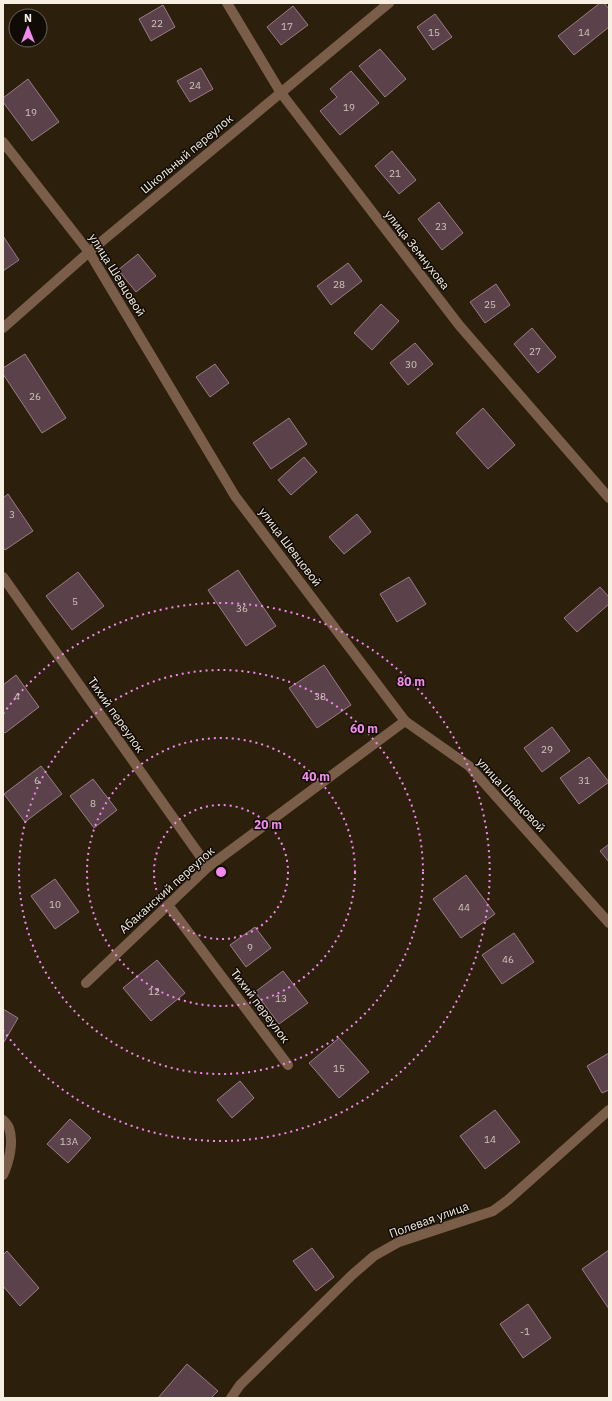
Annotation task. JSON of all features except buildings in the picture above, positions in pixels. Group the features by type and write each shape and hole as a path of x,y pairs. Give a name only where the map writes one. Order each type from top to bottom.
{"street":[{"name":"улица Земнухова","path":"226,3 280,93 459,325 609,498"},
{"name":"Школьный переулок","path":"3,328 89,252 389,3"},
{"name":"улица Шевцовой","path":"3,142 89,252 235,496 405,721 469,766 609,923"},
{"name":"Тихий переулок","path":"3,577 208,867"},
{"name":"Абаканский переулок","path":"86,983 208,867 405,721"},
{"name":"Тихий переулок","path":"168,905 288,1065"},
{"name":"Полевая улица","path":"231,1398 240,1385 352,1275 374,1256 399,1242 493,1211 508,1200 609,1110"},
{"path":"3,1120 9,1127 11,1147 3,1175"}]}
